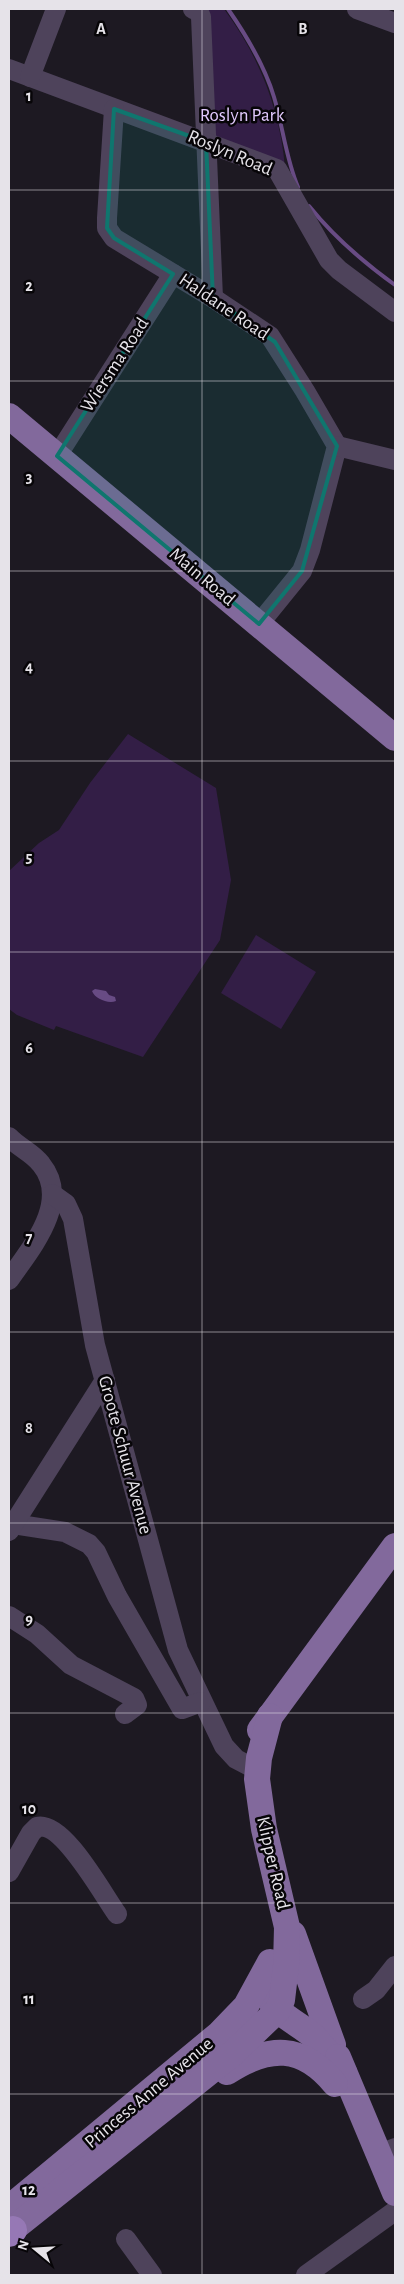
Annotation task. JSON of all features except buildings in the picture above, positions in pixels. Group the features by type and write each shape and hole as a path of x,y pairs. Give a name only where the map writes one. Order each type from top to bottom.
{"main road":[{"name":"Main Road","path":"9,416 259,624 393,730"},
{"name":"Klipper Road","path":"277,2004 267,1987 273,1939 272,1912 246,1806 252,1768 270,1716 395,1546"},
{"name":"Klipper Road","path":"252,1768 264,1829 285,1912 287,1945 277,2004"},
{"path":"285,1912 333,2045 363,2120"},
{"name":"Princess Anne Avenue","path":"10,2226 143,2098 234,2020 254,1991 270,1962"},
{"path":"277,2004 309,2018 333,2045"},
{"path":"277,2004 314,2037 344,2072"},
{"path":"143,2098 193,2070 277,2004"},
{"name":"Princess Anne Avenue","path":"10,2226 177,2098 250,2039 277,2004"},
{"path":"177,2098 198,2090 256,2056 281,2052 302,2056 324,2070 387,2151 395,2193"}],"street":[{"path":"30,77 56,9"},
{"path":"357,9 395,23"},
{"path":"195,10 202,17 212,298"},
{"name":"Roslyn Road","path":"9,69 277,169 329,260 339,270 395,312"},
{"name":"Haldane Road","path":"114,108 107,228 114,238 270,336 337,446"},
{"name":"Wiersma Road","path":"57,456 173,274"},
{"path":"259,624 302,571 310,550 337,446 395,460"},
{"name":"Groote Schuur Avenue","path":"9,1137 41,1163 48,1176 52,1194 66,1204 73,1219 95,1345 178,1650 201,1702 224,1746 236,1759 252,1768"},
{"path":"9,1280 41,1234 50,1208 52,1194"},
{"path":"105,1380 11,1527 66,1532 89,1544 96,1552 117,1596 182,1710 201,1702"},
{"path":"9,1616 37,1634 72,1665 134,1698 137,1705 125,1714"},
{"path":"9,1872 31,1833 37,1828 48,1827 67,1842 116,1914"},
{"path":"363,2000 376,1990 395,1966"},
{"path":"306,2275 395,2211"},
{"path":"126,2239 152,2275"}],"highlighted area":[{"path":"114,109 206,142 213,298 275,342 337,446 302,571 259,624 57,456 173,274 114,238 107,228"}],"green space":[{"name":"Roslyn Park","path":"206,9 224,9 248,45 273,104 285,168 210,138"},
{"path":"128,734 216,788 231,880 220,940 143,1057 56,1026 54,1030 17,1015 9,1009 9,871 39,843 59,830 90,783"},
{"path":"256,935 316,972 281,1029 221,993"}],"shaded area":[{"path":"95,989 106,991 109,995 115,997 116,1001 109,1002 99,998 92,991"}],"waterway":[{"path":"228,9 242,29 266,74 277,108 290,165 298,187"},
{"path":"309,206 349,248 395,285"}]}
